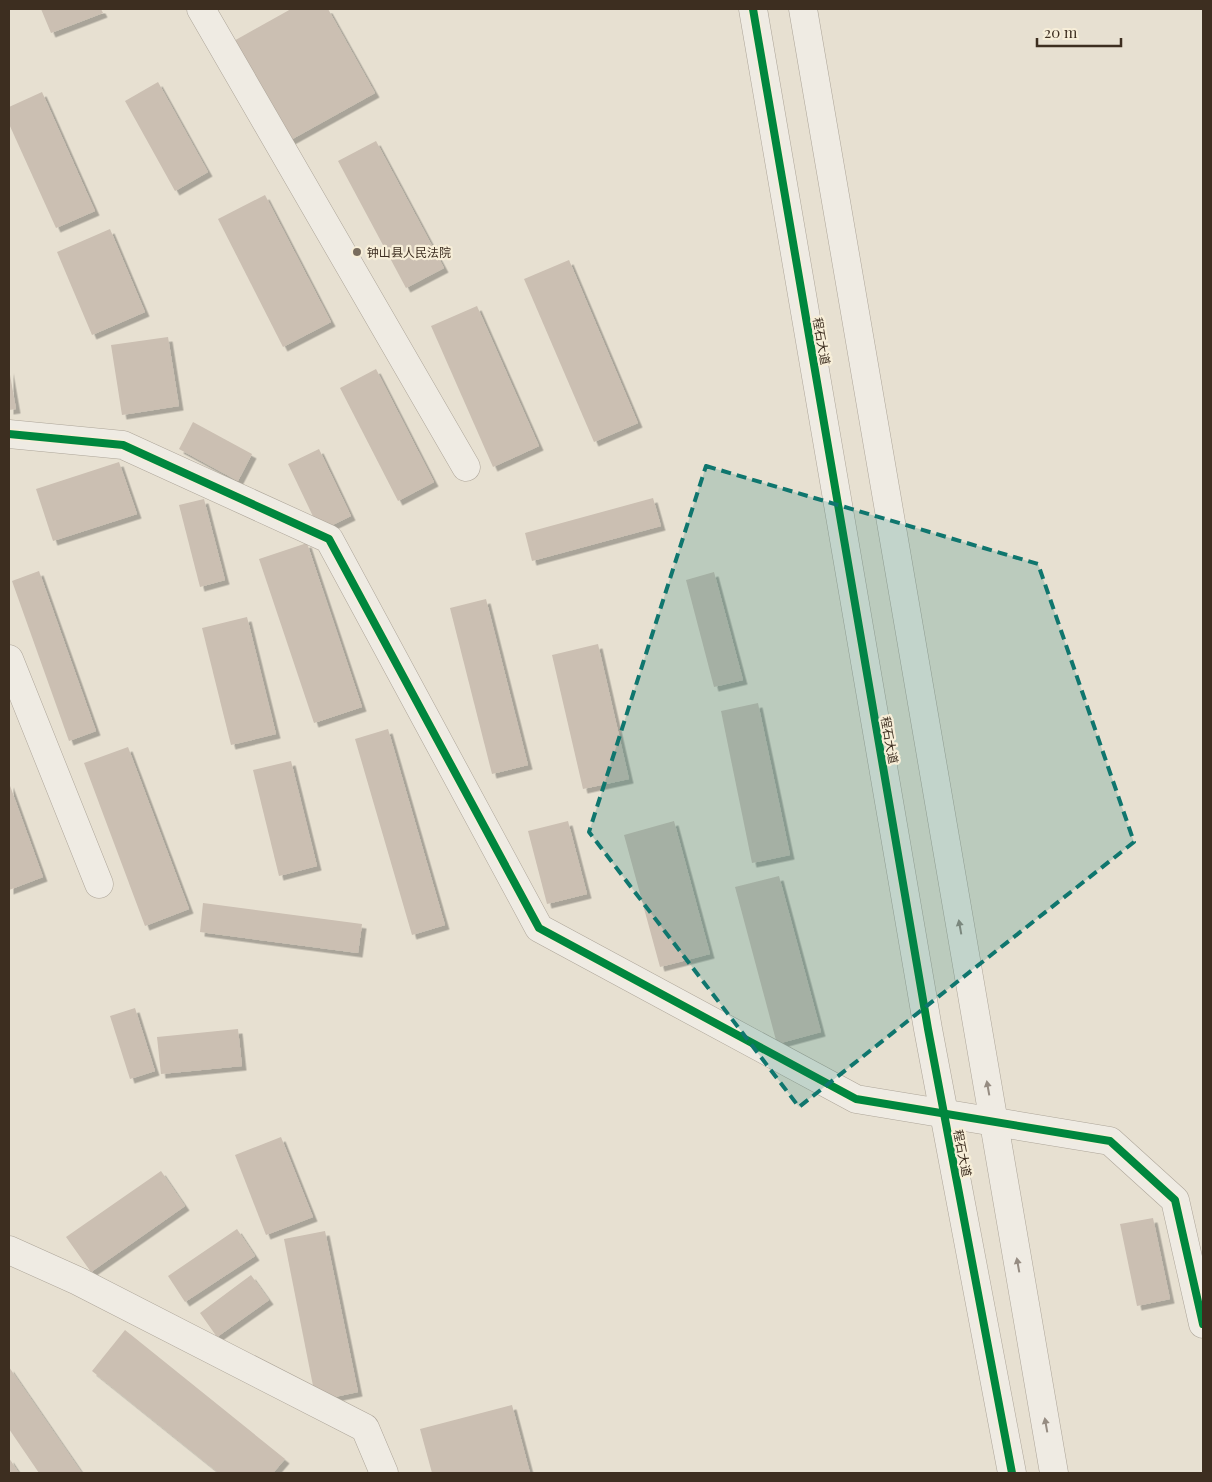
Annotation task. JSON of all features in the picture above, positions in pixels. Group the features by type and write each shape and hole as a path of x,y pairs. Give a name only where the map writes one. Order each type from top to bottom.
{"street":[{"path":"201,9 466,467"},
{"name":"程石大道","path":"753,9 945,1114 1012,1473"},
{"path":"804,9 1054,1473"},
{"path":"9,434 123,445 329,539 539,928 856,1099 1110,1141 1175,1200 1203,1324"},
{"path":"9,660 99,884"},
{"path":"9,1250 87,1286 365,1428 384,1473"}],"highlighted area":[{"path":"706,466 1038,564 1134,842 799,1107 589,832"}],"building":[{"path":"41,9 101,9 103,13 51,33"},
{"path":"291,9 328,9 375,93 287,142 232,42"},
{"path":"158,82 208,172 175,191 125,101"},
{"path":"42,92 95,211 56,228 9,124 9,107"},
{"path":"376,141 444,268 406,288 338,161"},
{"path":"265,195 331,322 283,347 218,219"},
{"path":"110,229 145,312 92,335 57,252"},
{"path":"569,260 638,423 594,442 524,279"},
{"path":"477,306 539,446 493,467 431,326"},
{"path":"168,337 179,406 122,415 111,345"},
{"path":"9,369 16,409 9,410"},
{"path":"376,369 434,482 398,501 340,388"},
{"path":"193,422 252,454 238,481 179,449"},
{"path":"319,449 351,516 320,531 288,464"},
{"path":"119,462 137,514 53,541 36,489"},
{"path":"653,498 661,526 532,561 525,533"},
{"path":"204,499 225,580 200,587 179,505"},
{"path":"307,543 362,707 314,723 259,559"},
{"path":"39,571 96,731 69,741 12,581"},
{"path":"714,572 743,680 714,687 686,580"},
{"path":"486,599 528,765 492,774 450,608"},
{"path":"247,617 276,734 231,745 202,628"},
{"path":"598,644 629,779 583,789 552,655"},
{"path":"758,703 790,855 752,863 721,711"},
{"path":"388,729 445,925 412,935 355,739"},
{"path":"128,747 189,909 145,926 84,763"},
{"path":"291,761 317,866 279,876 253,770"},
{"path":"9,783 43,877 9,890"},
{"path":"568,821 587,894 547,904 528,831"},
{"path":"674,821 710,954 660,967 624,835"},
{"path":"779,876 821,1032 777,1044 735,887"},
{"path":"203,903 362,924 358,953 200,932"},
{"path":"135,1008 155,1071 130,1079 110,1016"},
{"path":"238,1029 242,1066 161,1074 157,1037"},
{"path":"281,1137 313,1217 266,1235 235,1155"},
{"path":"161,1171 185,1206 91,1272 66,1237"},
{"path":"1153,1218 1170,1299 1137,1306 1120,1224"},
{"path":"237,1229 255,1256 185,1302 168,1276"},
{"path":"325,1231 358,1392 316,1401 284,1239"},
{"path":"251,1275 269,1300 217,1337 200,1313"},
{"path":"125,1330 285,1459 273,1473 219,1473 92,1371"},
{"path":"9,1367 82,1473 39,1473 9,1429"},
{"path":"512,1405 530,1473 432,1473 420,1429"},
{"path":"9,1458 19,1473 9,1473"}],"cycle path":[{"path":"753,9 928,1029 1012,1473"},
{"path":"9,434 123,445 329,539 539,928 856,1099 1110,1141 1175,1200 1203,1324"}],"place":[{"name":"钟山县人民法院","path":"357,252"}]}
